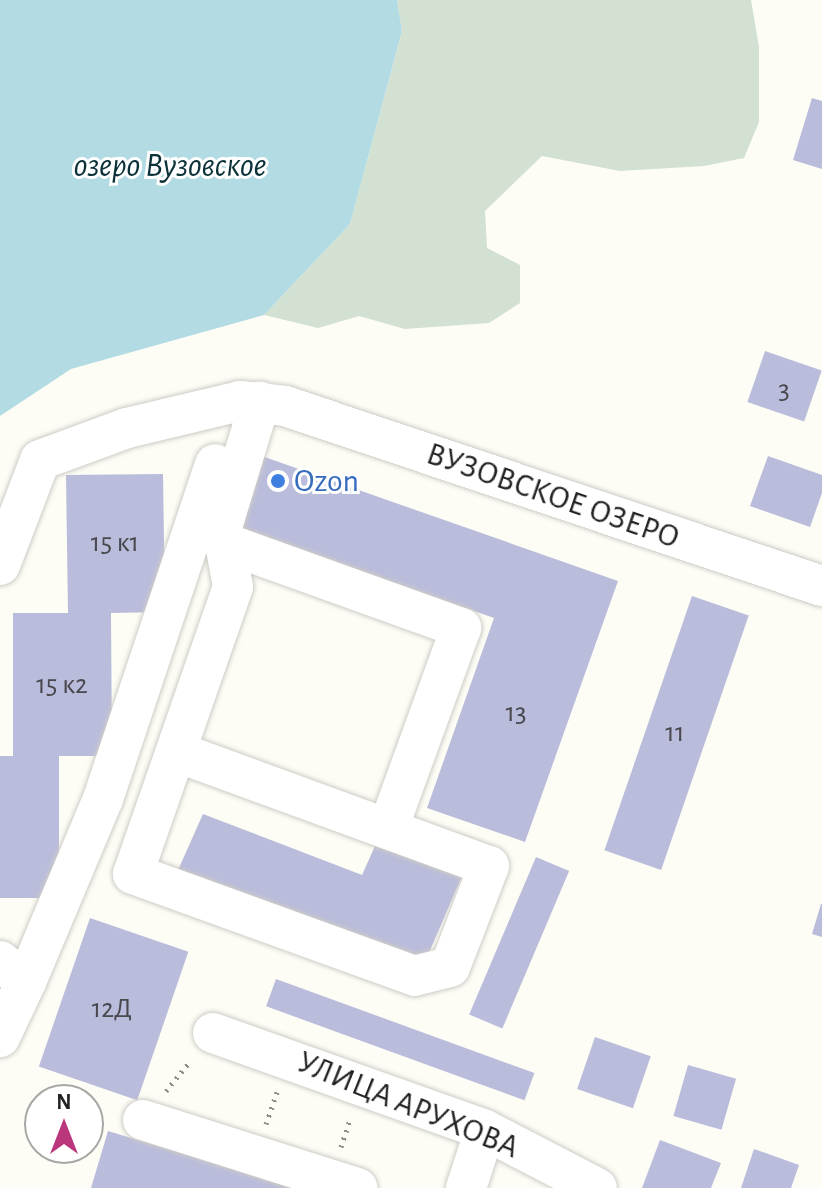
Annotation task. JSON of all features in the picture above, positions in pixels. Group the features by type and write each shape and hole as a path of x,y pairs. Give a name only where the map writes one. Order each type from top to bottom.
{"street":[{"path":"0,473 127,428 262,403"},
{"path":"177,752 489,866 450,967 415,976 133,874 233,587 225,543 227,504 262,403"},
{"path":"0,1037 13,971 103,799 201,500 262,403"},
{"name":"ВУЗОВСКОЕ ОЗЕРО","path":"262,403 822,586"},
{"path":"0,565 40,460"},
{"path":"225,543 461,628 388,829"},
{"name":"УЛИЦА АРУХОВА","path":"213,1033 289,1057 485,1130 597,1188"},
{"path":"143,1120 344,1184"},
{"path":"466,1188 485,1130"}],"path":[{"path":"143,1120 213,1033"},
{"path":"255,1156 289,1057"},
{"path":"344,1184 360,1083"}],"green space":[{"path":"397,0 751,0 759,47 759,122 744,158 704,166 620,171 542,156 485,211 487,248 520,265 520,303 489,323 405,329 359,316 318,328 264,315 350,224 402,31"}],"water":[{"name":"озеро Вузовское","path":"0,0 397,0 402,31 350,224 264,315 71,369 0,416"}],"building":[{"path":"812,98 822,101 822,169 793,160"},
{"path":"765,351 822,371 804,422 747,402"},
{"path":"256,454 618,581 525,842 427,808 494,618 231,525"},
{"path":"768,456 822,475 822,493 810,527 750,506"},
{"path":"163,474 165,612 111,613 112,756 59,756 59,898 0,898 0,756 13,756 13,613 68,613 66,475"},
{"path":"692,596 749,616 661,870 604,850"},
{"path":"203,814 362,875 379,837 467,865 425,962 178,870"},
{"path":"536,857 569,871 502,1028 469,1014"},
{"path":"822,904 822,937 812,934"},
{"path":"90,918 188,952 137,1100 104,1089 104,1084 90,1084 39,1066"},
{"path":"276,979 534,1073 524,1100 266,1006"},
{"path":"595,1037 651,1056 633,1108 577,1089"},
{"path":"688,1065 736,1079 721,1130 673,1116"},
{"path":"108,1131 293,1188 91,1188 98,1164 104,1164"},
{"path":"660,1140 721,1163 711,1188 642,1188"},
{"path":"754,1149 799,1165 791,1188 741,1188"}],"place":[{"name":"Ozon","path":"278,481"}]}
